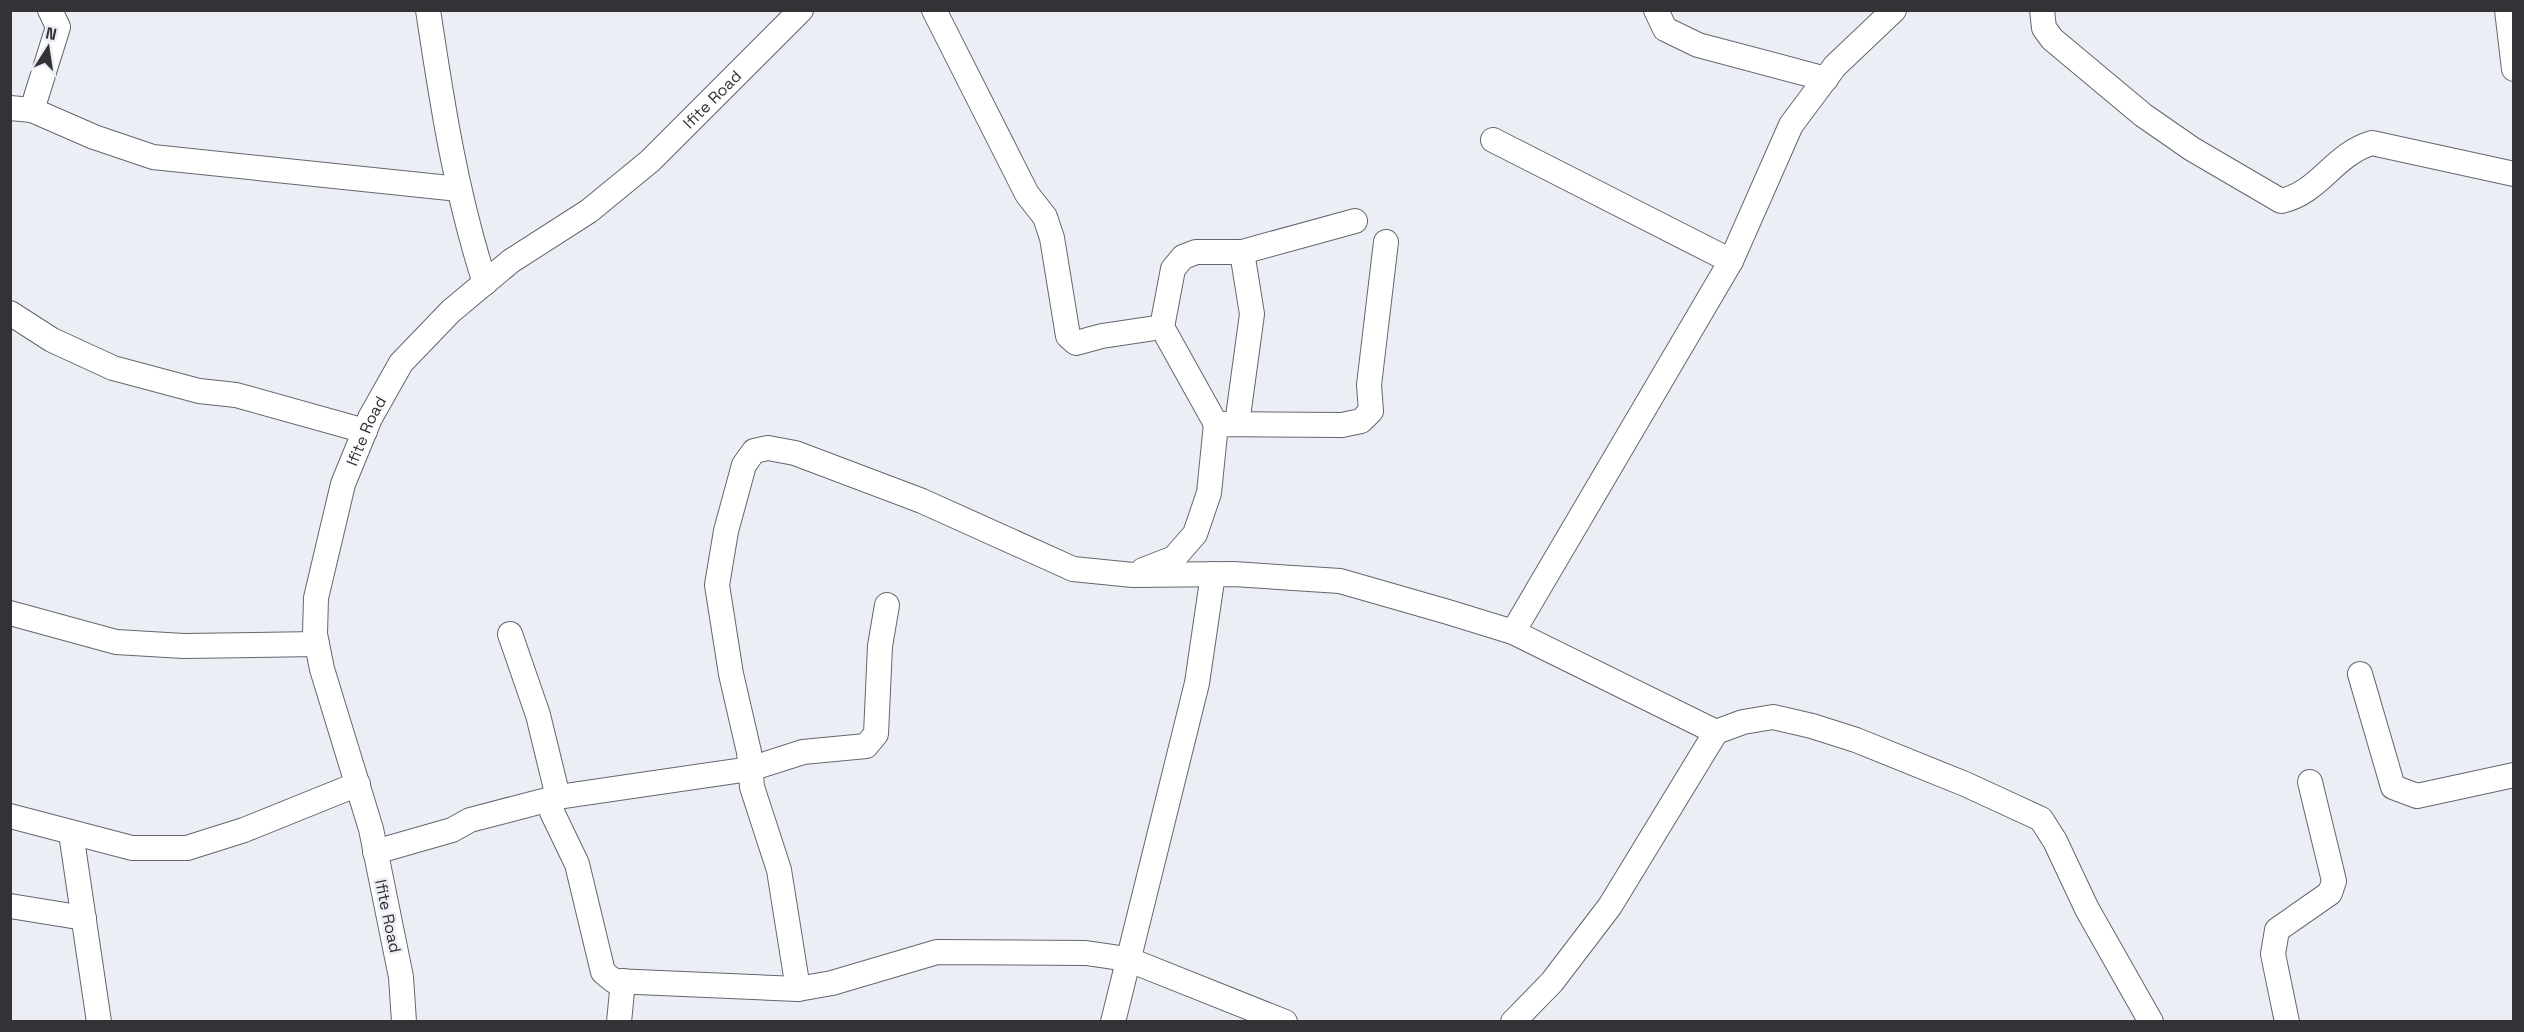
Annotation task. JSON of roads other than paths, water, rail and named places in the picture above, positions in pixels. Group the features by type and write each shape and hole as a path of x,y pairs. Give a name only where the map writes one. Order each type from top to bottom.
{"street":[{"path":"50,10 58,27 21,109 153,157 459,189"},
{"path":"428,10 459,189 469,234 485,283"},
{"name":"Ifite Road","path":"404,1022 400,977 375,852 358,784 322,669 317,644 316,598 343,484 364,431 401,363 451,311 511,261 589,211 650,162 801,10"},
{"path":"934,10 1027,194 1045,217 1052,238 1068,336 1076,343 1102,336 1162,327"},
{"path":"1656,10 1665,29 1698,45 1826,79"},
{"path":"1513,632 1731,261 1791,125 1835,66 1894,10"},
{"path":"2042,10 2044,28 2052,39 2143,115 2192,149 2281,201 2298,197 2356,148 2372,143 2514,174"},
{"path":"2506,10 2514,69"},
{"path":"1493,140 1731,261"},
{"path":"1226,424 1162,327 1173,269 1183,257 1196,252 1242,252 1355,221"},
{"path":"1226,424 1342,425 1361,421 1371,411 1370,386 1386,242"},
{"path":"1133,575 1174,558 1195,534 1209,493 1252,314 1242,252"},
{"path":"10,313 52,340 113,368 199,391 236,395 364,431"},
{"path":"798,988 779,870 752,787 717,585 726,531 744,465 754,451 768,448 816,461 922,501 1073,569 1133,575 1214,574 1340,581 1513,632 1716,732"},
{"path":"1113,1022 1197,683 1214,574"},
{"path":"375,852 452,830 470,820 558,797 750,769 803,752 867,746 876,734 880,646 887,605"},
{"path":"10,613 116,642 184,646 317,644"},
{"path":"510,634 538,715 558,797"},
{"path":"2360,674 2393,786 2417,796 2514,775"},
{"path":"1513,1022 1552,982 1610,906 1716,732 1743,722 1773,717 1856,740 1965,784 2041,819 2055,840 2087,909 2151,1022"},
{"path":"2288,1022 2273,954 2277,930 2330,893 2334,881 2310,782"},
{"path":"10,816 132,848 187,848 244,830 358,784"},
{"path":"558,797 552,803 552,812 577,864 603,972 614,981 798,988 832,983 937,952 1086,952 1127,959 1285,1022"},
{"path":"71,833 99,1022"},
{"path":"10,906 84,918"},
{"path":"619,1022 623,981"}]}
